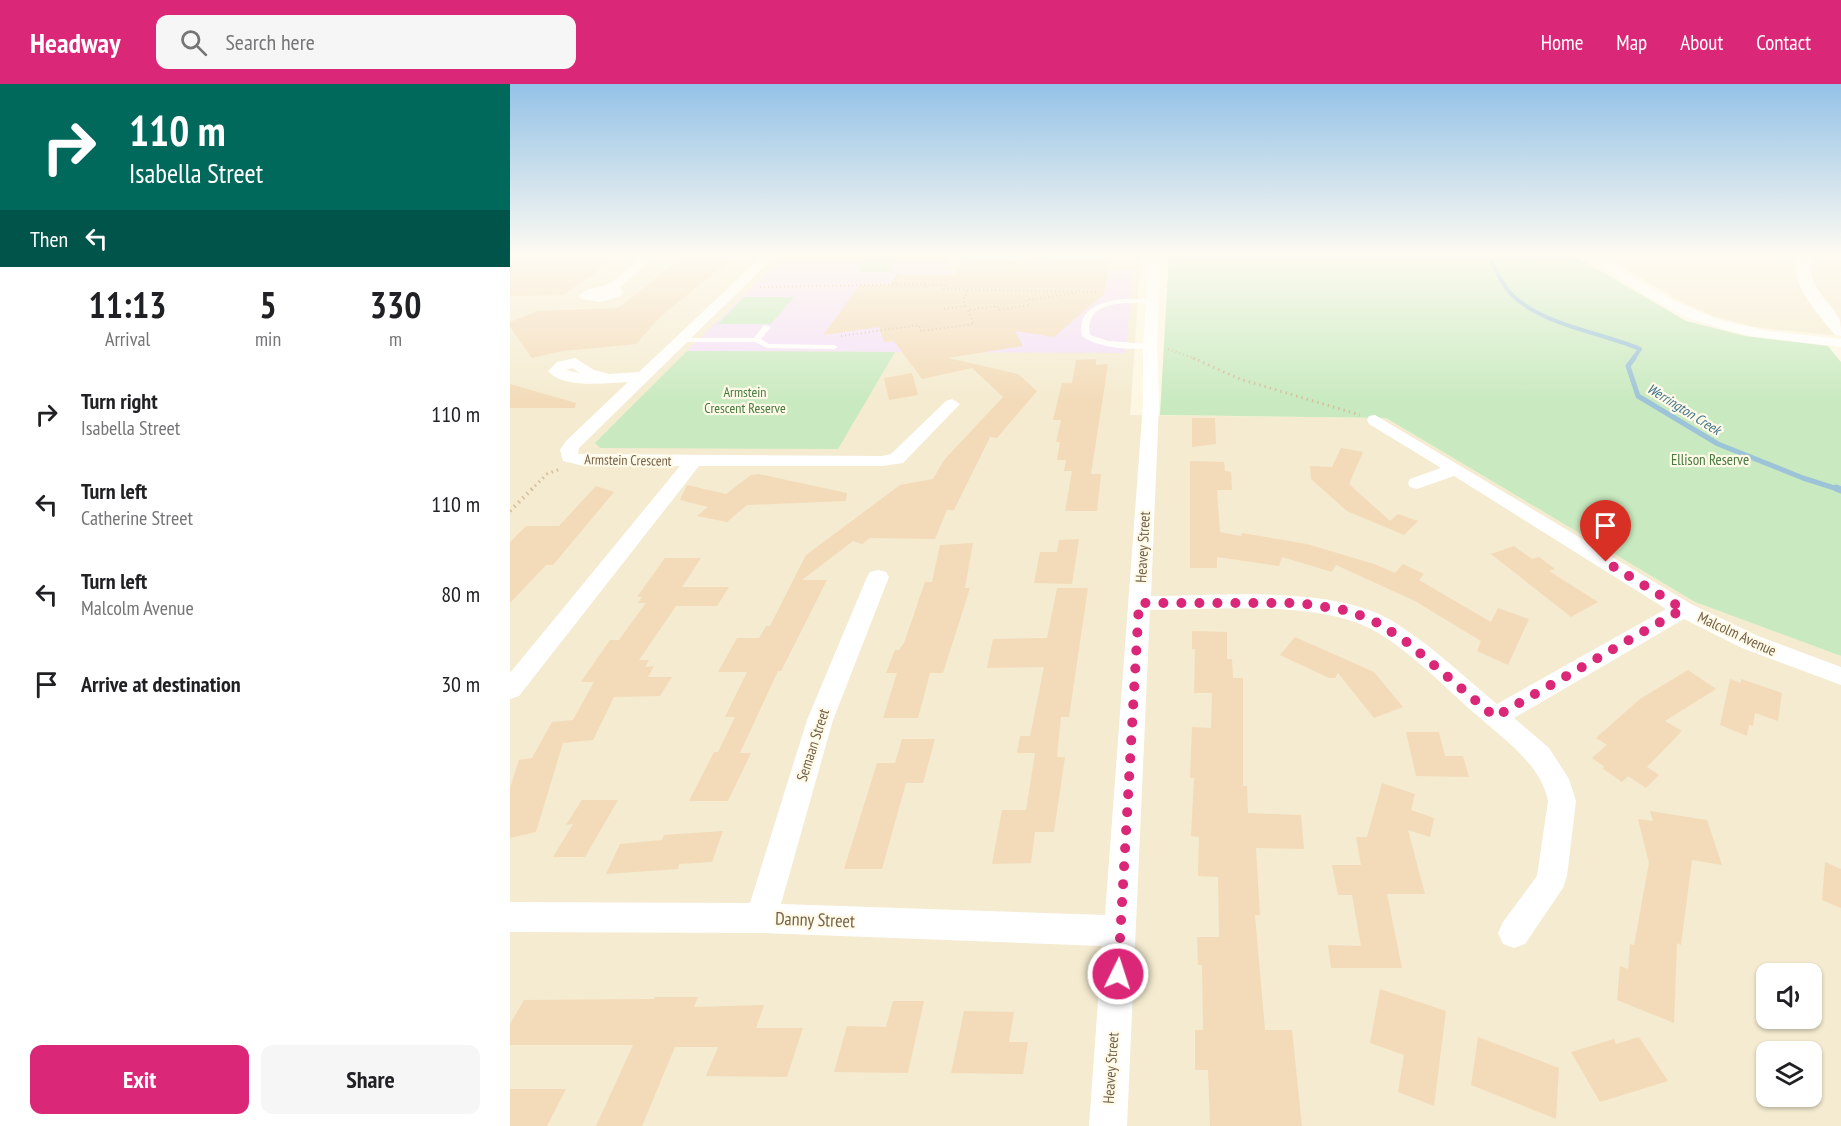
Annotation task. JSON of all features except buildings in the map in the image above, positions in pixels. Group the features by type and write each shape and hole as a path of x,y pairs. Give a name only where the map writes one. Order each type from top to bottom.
{"street":[{"name":"Armstein Crescent","path":"719,304 572,445 569,456 584,461 865,462 897,459 952,404"},
{"name":"Heavey Street","path":"1108,1126 1151,404 1159,347 1152,304"},
{"path":"1670,304 1706,320 1769,335 1841,343"},
{"path":"1820,304 1841,331"},
{"path":"603,377 643,377"},
{"name":"Malcolm Avenue","path":"1375,420 1683,609 1750,642 1841,676"},
{"path":"510,690 694,461"},
{"path":"1417,483 1454,470"},
{"name":"Semaan Street","path":"761,918 820,720 878,577"},
{"path":"1139,603 1300,603 1350,611 1380,624 1408,643 1495,717 1539,756 1559,787 1562,801 1550,882 1539,901 1514,933"},
{"path":"1495,717 1683,609"},
{"name":"Danny Street","path":"510,917 761,918 1120,931"}],"lane":[{"path":"1107,304 1090,314 1084,325 1086,336 1111,345 1159,347"},
{"path":"756,340 767,327"},
{"path":"681,340 756,340 767,346 834,347"}],"path":[{"path":"831,337 919,325 921,331 974,324 965,304"},
{"path":"944,309 997,306 999,310 1029,304"},
{"path":"1159,347 1181,352 1238,378 1375,420"},
{"path":"510,511 547,474 567,466"}],"shaded area":[{"path":"510,304 1138,304 1130,415 1386,418 1695,602 1841,656 1841,1126 510,1126"},
{"path":"735,304 1130,304 1125,353 687,351"},
{"path":"1686,304 1841,304 1841,336 1754,327 1713,316"}],"green space":[{"path":"738,304 788,304 771,324 718,324"},
{"name":"Ellison Reserve","path":"1166,304 1656,304 1686,321 1745,336 1828,346 1841,362 1841,656 1695,602 1386,418 1160,415"},
{"name":"Armstein Crescent Reserve","path":"687,351 895,352 838,449 600,448 595,443"}],"waterway":[{"name":"Werrington Creek","path":"1522,304 1556,321 1640,349 1633,359"},
{"name":"Werrington Creek","path":"1634,358 1628,366 1638,396 1718,444 1803,478 1841,490 1836,488"}],"route":[{"path":"1118,974 1139,603 1300,603 1350,611 1380,624 1408,643 1495,717 1683,609 1606,562"}]}
